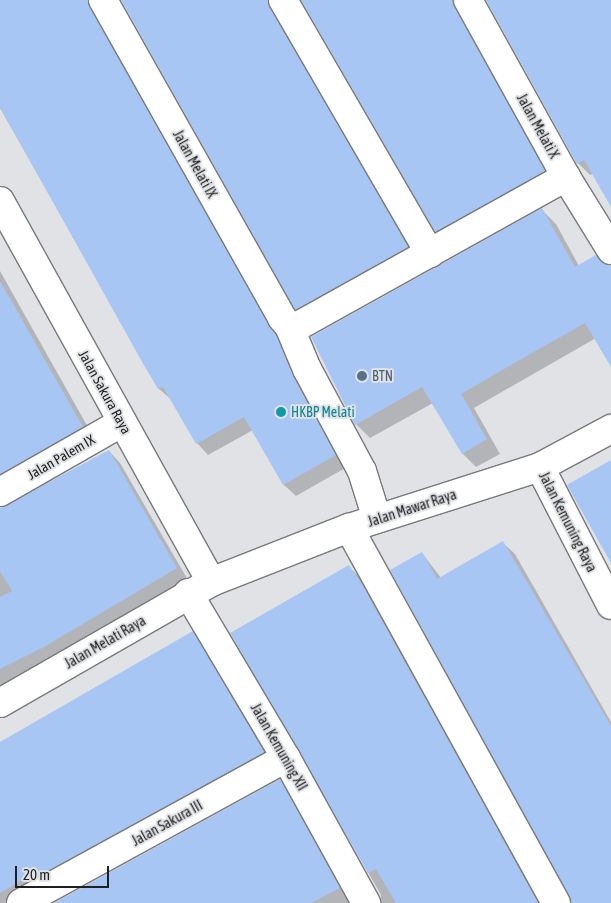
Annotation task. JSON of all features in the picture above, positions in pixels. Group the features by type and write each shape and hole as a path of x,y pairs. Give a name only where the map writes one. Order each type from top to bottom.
{"street":[{"name":"Jalan Melati IX","path":"104,0 282,318 289,326 308,369 362,471 377,519"},
{"path":"284,0 430,254"},
{"name":"Jalan Melati X","path":"468,0 566,177 604,222 611,250"},
{"path":"289,326 298,326 566,177"},
{"name":"Jalan Sakura Raya","path":"0,201 121,422 200,587"},
{"name":"Jalan Palem IX","path":"0,492 121,422"},
{"name":"Jalan Mawar Raya","path":"200,587 350,528 540,467 611,429"},
{"name":"Jalan Kemuning Raya","path":"540,467 611,605"},
{"path":"350,528 556,903"},
{"name":"Jalan Melati Raya","path":"0,703 200,587"},
{"name":"Jalan Kemuning XII","path":"200,587 360,901"},
{"name":"Jalan Sakura III","path":"21,903 286,758"}],"building":[{"path":"0,0 87,0 276,334 293,376 336,455 283,485 244,417 196,444 163,387 158,389 141,360 0,107"},
{"path":"121,0 267,0 408,247 295,310"},
{"path":"301,0 452,0 545,171 435,232"},
{"path":"486,0 611,0 611,207 584,160 577,164"},
{"path":"542,208 575,267 596,255 603,263 611,266 611,367 585,323 461,394 487,439 462,454 422,387 355,425 311,337"},
{"path":"0,281 83,427 0,474"},
{"path":"109,450 177,568 44,647 0,669 0,597 12,591 0,571 0,508"},
{"path":"611,460 611,563 567,485"},
{"path":"503,541 611,726 611,903 572,903 390,570 422,552 437,579"},
{"path":"349,565 363,586 538,903 396,903 376,869 368,873 230,633"},
{"path":"193,631 264,752 33,879 31,875 0,893 0,742"},
{"path":"280,779 340,888 311,903 54,903"}],"place":[{"name":"BTN","path":"362,376"},
{"name":"HKBP Melati","path":"281,412"}]}
